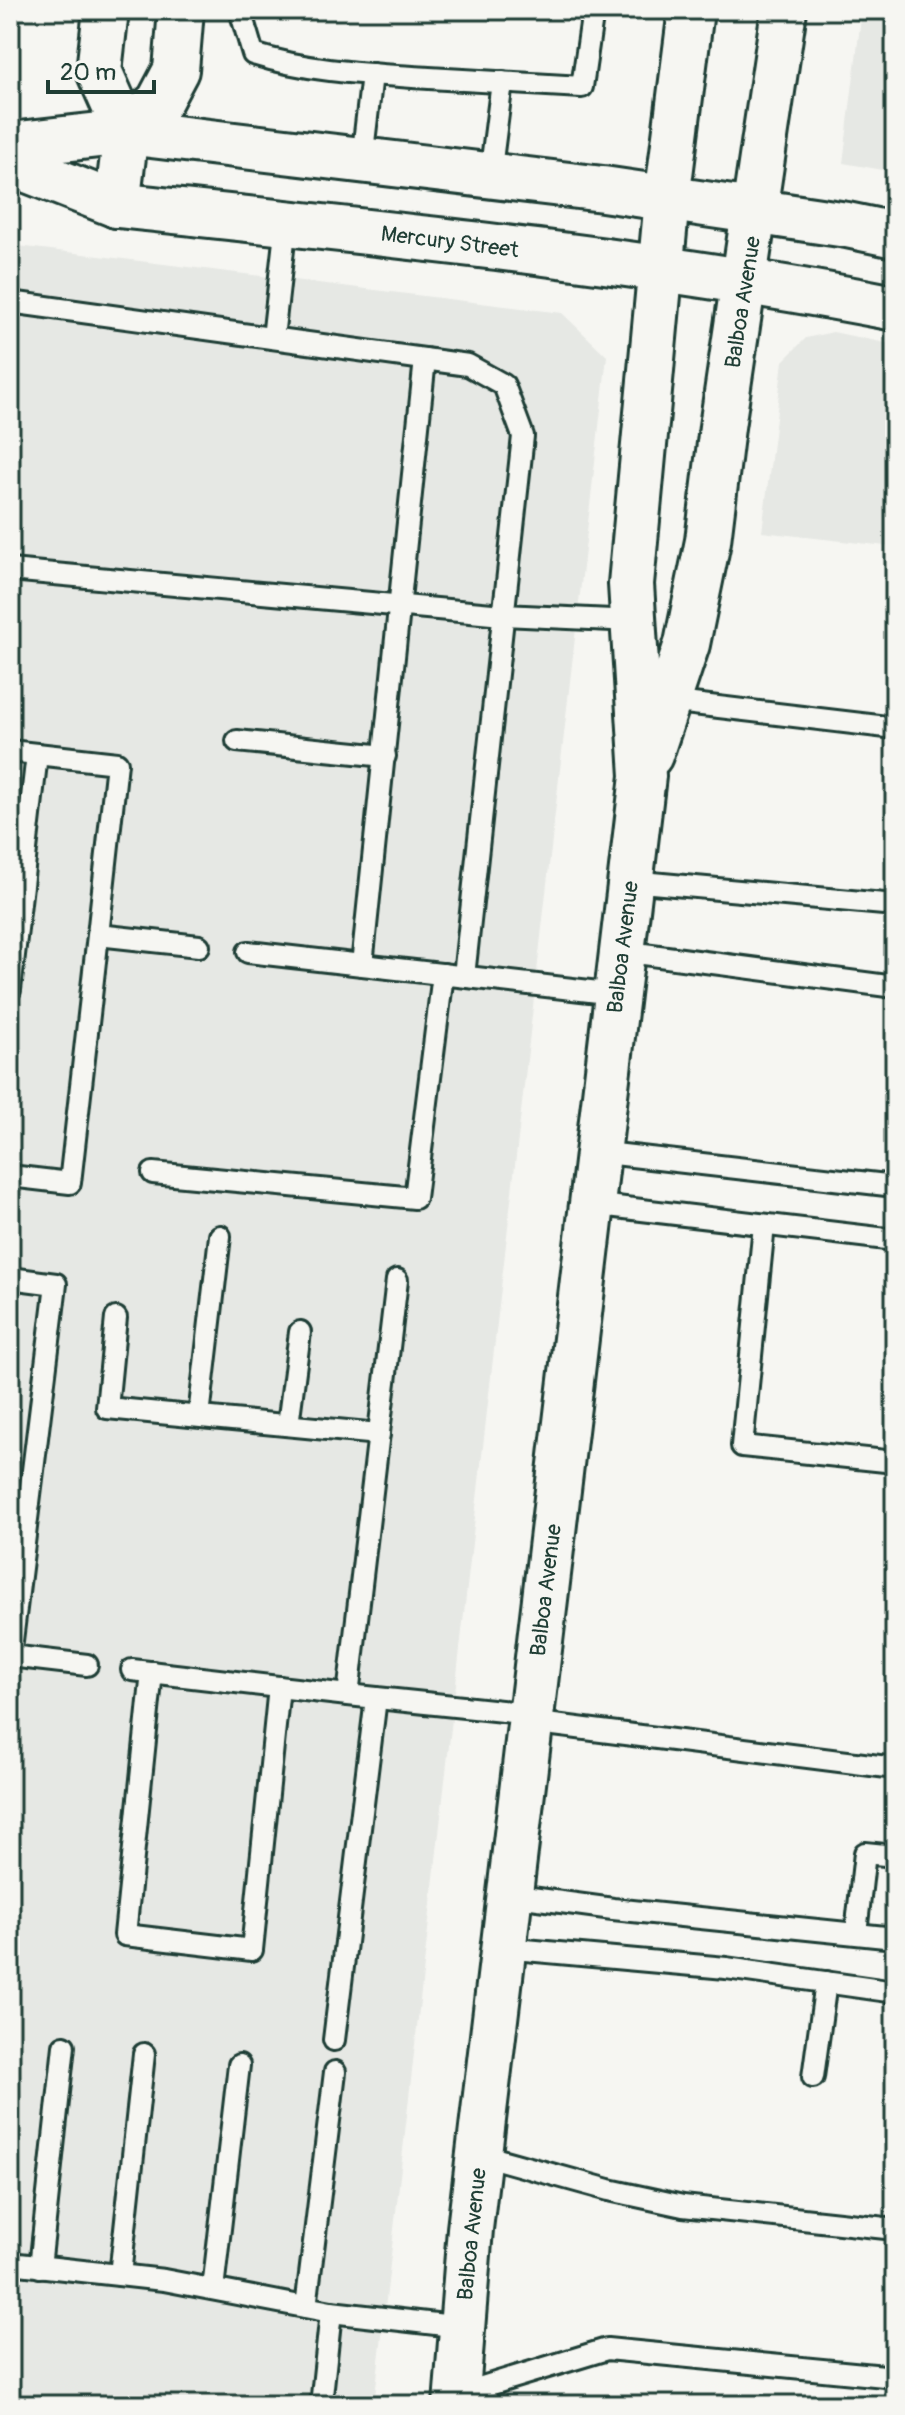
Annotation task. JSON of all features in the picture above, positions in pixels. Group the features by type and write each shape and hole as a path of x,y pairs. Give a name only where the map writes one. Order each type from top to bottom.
{"main road":[{"path":"106,10 99,71 126,132 117,205"},
{"path":"126,132 159,102 176,70 181,10"},
{"name":"Balboa Avenue","path":"456,2400 470,2229 643,776 631,584 667,199 691,10"},
{"name":"Balboa Avenue","path":"643,776 687,644 708,541 784,10"},
{"path":"10,145 126,132 667,199 895,235"},
{"name":"Mercury Street","path":"10,163 117,205 587,257 895,308"}],"lane":[{"path":"240,10 253,54 291,64 372,74 582,87 593,10"},
{"path":"362,160 372,74"},
{"path":"490,176 502,82"},
{"path":"273,338 286,223"},
{"path":"10,302 468,365 504,385 523,436 464,976"},
{"path":"362,965 425,359"},
{"path":"10,570 503,615 634,621"},
{"path":"668,701 895,728"},
{"path":"237,741 385,756"},
{"path":"10,751 117,763 70,1183 10,1176"},
{"path":"10,990 37,754"},
{"path":"630,881 895,905"},
{"path":"98,935 199,946"},
{"path":"621,951 895,987"},
{"path":"248,952 616,994"},
{"path":"153,1173 415,1198 443,974"},
{"path":"597,1152 895,1186"},
{"path":"591,1204 895,1240"},
{"path":"764,1225 742,1446 895,1462"},
{"path":"199,1416 220,1236"},
{"path":"10,1278 56,1284 10,1656 87,1665"},
{"path":"348,1695 397,1280"},
{"path":"116,1318 107,1408 379,1434"},
{"path":"288,1425 300,1332"},
{"path":"279,1687 252,1950 125,1935 142,1671 376,1698 895,1768"},
{"path":"334,2040 376,1698"},
{"path":"856,1933 865,1853 895,1856"},
{"path":"509,1895 895,1938"},
{"path":"503,1948 726,1968 895,1992"},
{"path":"813,2077 826,1982"},
{"path":"40,2267 64,2046"},
{"path":"120,2275 144,2054"},
{"path":"213,2289 239,2065"},
{"path":"306,2307 335,2072"},
{"path":"479,2154 609,2190 683,2206 895,2229"},
{"path":"10,2263 164,2280 331,2312 462,2327"},
{"path":"321,2405 331,2312"},
{"path":"456,2400 607,2349 895,2377"}],"shaded area":[{"path":"862,10 895,10 895,172 843,163"},
{"path":"10,245 562,313 607,356 374,2405 10,2405"},
{"path":"833,332 895,345 895,547 762,532 783,361 806,338"}]}
